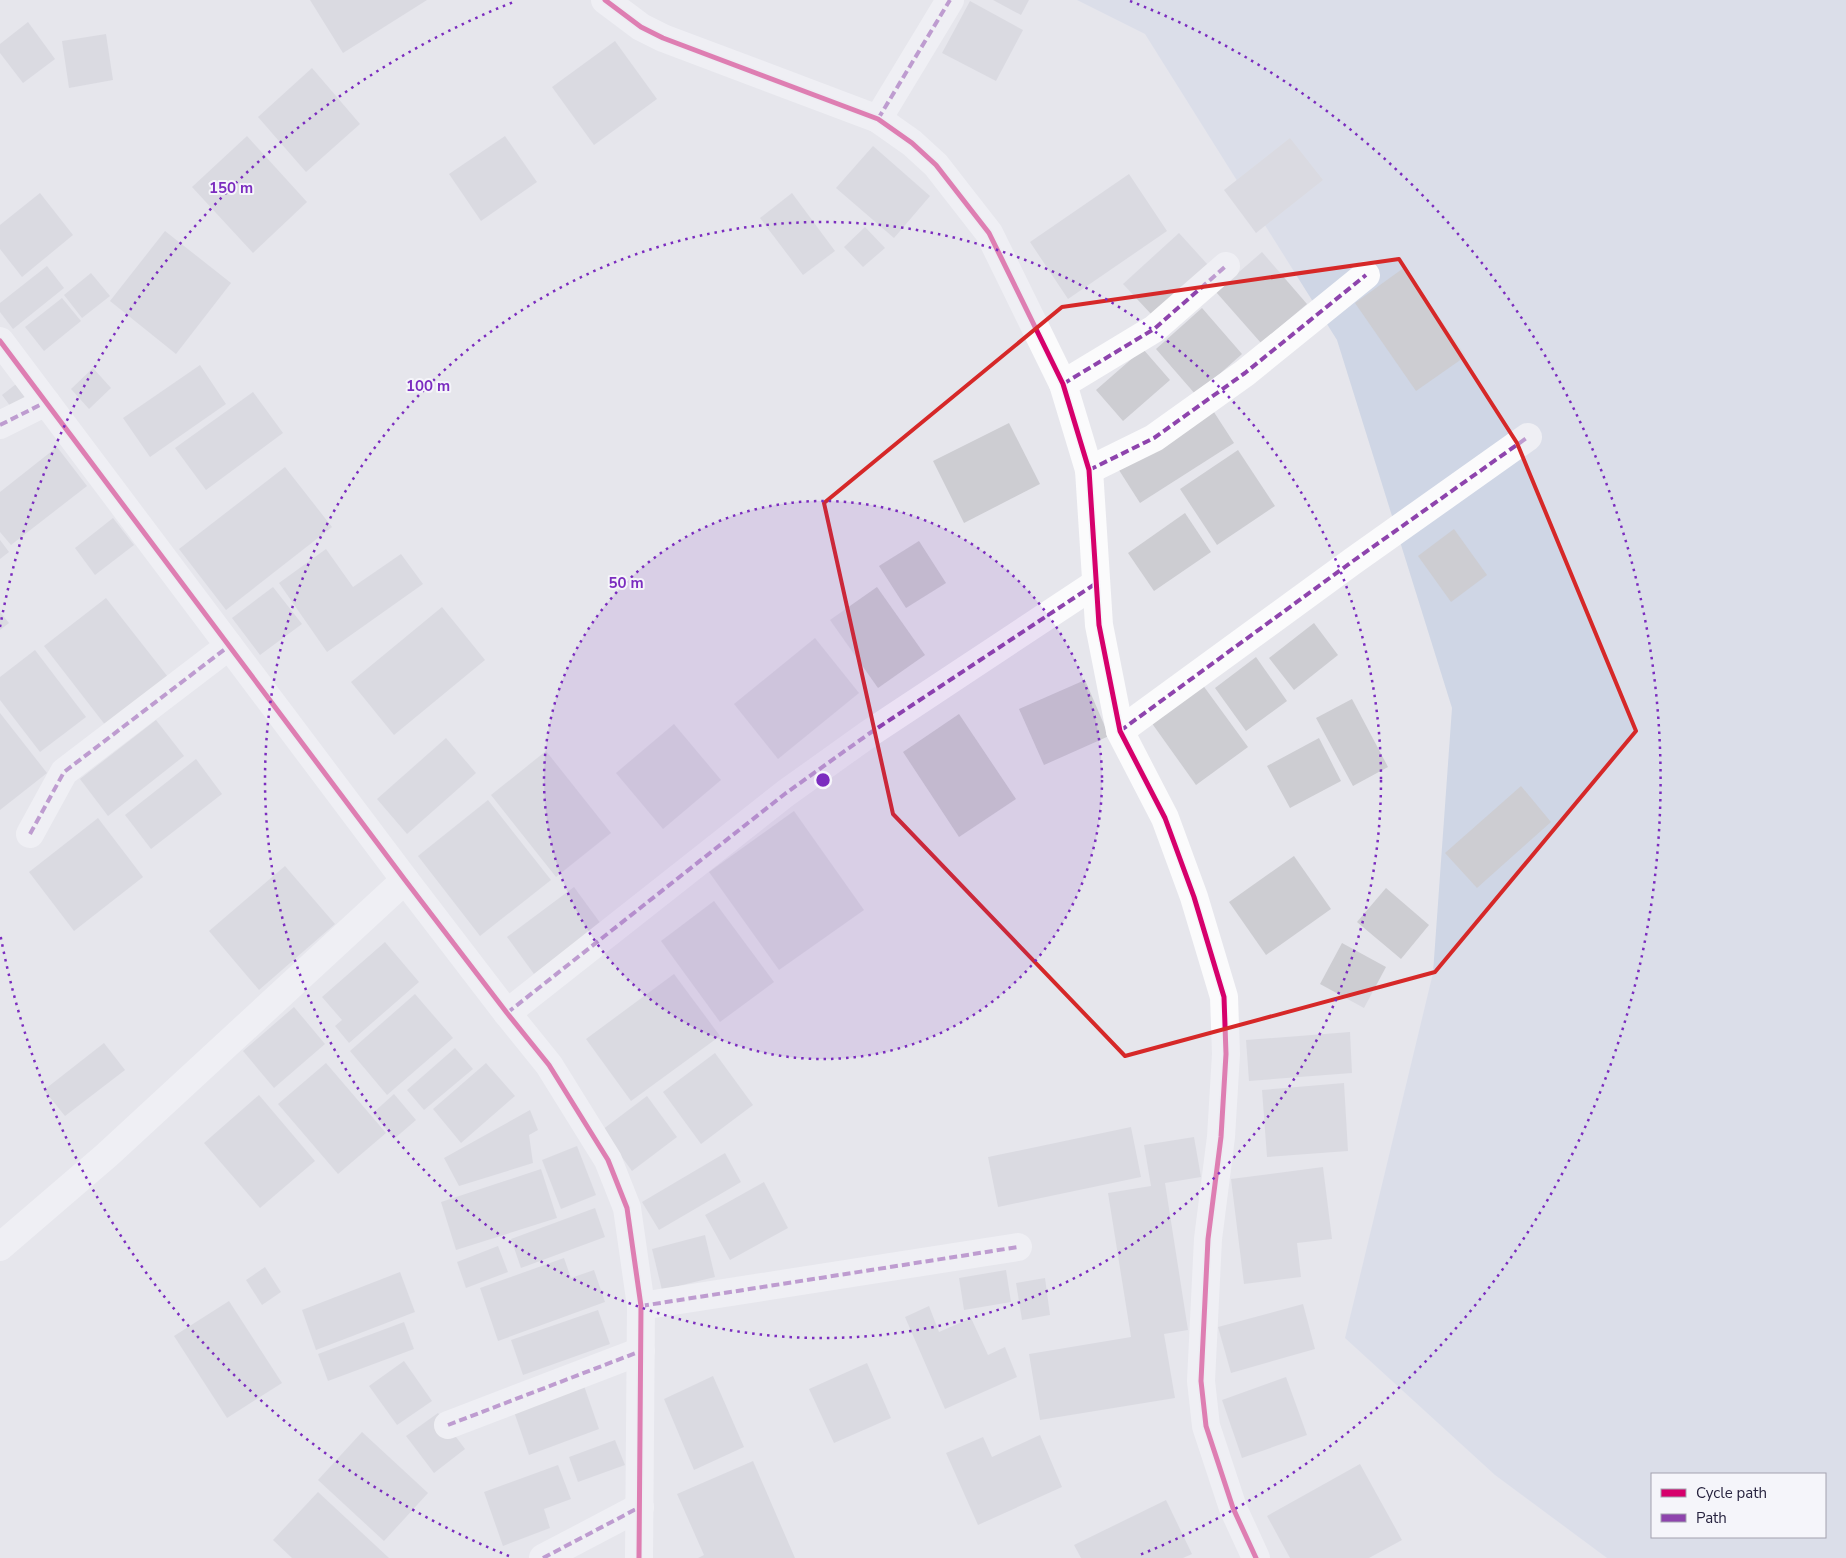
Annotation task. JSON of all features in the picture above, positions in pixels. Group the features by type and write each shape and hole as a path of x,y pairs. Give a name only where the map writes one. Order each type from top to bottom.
{"street":[{"path":"604,0 642,27 663,38 878,119 912,143 936,165 989,233 1063,384 1089,470 1099,625 1120,731 1165,818 1194,897 1224,997 1226,1054 1220,1137 1208,1239 1201,1381 1206,1426 1233,1508 1256,1558"},
{"path":"878,119 950,0"},
{"path":"1063,384 1154,329 1226,266"},
{"path":"1089,470 1154,438 1244,373 1366,275"},
{"path":"0,342 506,1014 549,1065 608,1160 627,1208 641,1306 640,1558"},
{"path":"0,425 46,402"},
{"path":"1120,731 1353,561 1528,437"},
{"path":"506,1014 786,793 870,733 1095,584"},
{"path":"30,834 64,772 229,646"},
{"path":"0,1247 106,1155 405,880"},
{"path":"641,1306 1018,1247"},
{"path":"448,1425 642,1351"},
{"path":"544,1558 640,1507"}],"highlighted area":[{"path":"1399,259 1517,443 1636,731 1435,972 1125,1056 893,814 824,503 1062,307"}],"shaded area":[{"path":"1077,0 1846,0 1846,1558 1607,1558 1495,1475 1345,1338 1433,973 1452,708 1337,340 1145,34"}],"building":[{"path":"310,0 427,0 343,53"},
{"path":"993,0 1029,0 1021,15"},
{"path":"970,1 1023,30 996,81 942,53"},
{"path":"28,22 55,59 23,83 0,53 0,44"},
{"path":"106,34 113,80 69,88 62,41"},
{"path":"615,41 657,99 594,145 552,87"},
{"path":"312,68 360,124 306,172 258,117"},
{"path":"247,136 307,202 253,253 192,187"},
{"path":"505,136 537,182 481,221 449,174"},
{"path":"1290,138 1323,180 1256,233 1224,190"},
{"path":"873,146 930,196 894,238 836,188"},
{"path":"1129,174 1167,231 1068,299 1030,242"},
{"path":"40,193 73,235 22,277 0,249 0,225"},
{"path":"792,193 835,251 803,275 760,218"},
{"path":"865,227 885,248 863,267 844,247"},
{"path":"165,231 231,283 176,354 110,301"},
{"path":"1179,233 1208,265 1152,315 1123,284"},
{"path":"1262,252 1307,304 1261,343 1216,292"},
{"path":"47,266 64,288 13,329 0,312 0,303"},
{"path":"1405,267 1466,356 1416,391 1355,303"},
{"path":"91,273 110,296 82,318 64,295"},
{"path":"62,298 81,321 44,351 25,327"},
{"path":"1202,308 1242,354 1196,395 1156,349"},
{"path":"1143,349 1170,380 1123,421 1096,390"},
{"path":"200,365 226,404 150,457 123,418"},
{"path":"93,368 111,388 89,409 71,389"},
{"path":"20,381 32,397 14,411 2,395"},
{"path":"253,392 283,433 206,490 175,448"},
{"path":"1210,406 1234,443 1140,503 1117,467"},
{"path":"1009,423 1040,484 964,523 933,461"},
{"path":"57,447 87,486 11,545 0,532 0,492"},
{"path":"1238,450 1275,506 1217,545 1180,489"},
{"path":"285,467 332,527 226,610 179,549"},
{"path":"1185,513 1211,552 1154,591 1128,553"},
{"path":"113,518 134,545 95,575 75,548"},
{"path":"1454,529 1487,575 1451,602 1418,556"},
{"path":"0,540 9,552 0,559"},
{"path":"919,541 946,583 906,608 879,566"},
{"path":"326,549 353,587 401,554 423,584 327,652 279,583"},
{"path":"273,587 302,624 260,655 232,618"},
{"path":"877,587 925,655 878,688 830,620"},
{"path":"106,598 168,677 106,726 44,646"},
{"path":"442,607 485,660 394,735 351,682"},
{"path":"0,612 9,623 0,630"},
{"path":"1314,623 1338,655 1294,690 1269,658"},
{"path":"815,638 859,693 778,759 734,704"},
{"path":"35,650 86,717 40,752 0,700 0,677"},
{"path":"1256,657 1287,701 1246,731 1215,688"},
{"path":"1085,680 1109,736 1044,765 1019,709"},
{"path":"1202,684 1248,747 1196,785 1151,722"},
{"path":"1352,699 1388,767 1353,786 1316,718"},
{"path":"0,713 47,773 0,810"},
{"path":"959,714 1016,799 959,837 903,752"},
{"path":"156,720 184,756 108,816 80,779"},
{"path":"674,724 721,780 663,829 616,773"},
{"path":"446,738 476,773 407,834 377,799"},
{"path":"1319,738 1341,781 1290,808 1267,766"},
{"path":"546,751 611,833 556,877 491,795"},
{"path":"196,759 222,794 151,849 125,815"},
{"path":"1521,786 1551,822 1477,888 1445,853"},
{"path":"488,800 551,880 480,936 418,856"},
{"path":"794,811 864,910 779,970 709,872"},
{"path":"98,818 143,877 74,931 29,872"},
{"path":"1294,856 1331,909 1266,955 1229,902"},
{"path":"285,866 335,924 259,990 209,931"},
{"path":"574,887 601,924 534,974 507,937"},
{"path":"1386,888 1429,925 1401,959 1357,922"},
{"path":"714,901 774,982 720,1022 661,941"},
{"path":"385,942 419,982 349,1043 335,1026 342,1020 322,997"},
{"path":"1342,943 1386,967 1364,1008 1320,984"},
{"path":"674,974 720,1036 631,1101 586,1039"},
{"path":"415,994 453,1038 387,1095 350,1051"},
{"path":"294,1007 325,1044 274,1088 243,1051"},
{"path":"1350,1032 1352,1073 1249,1081 1246,1040"},
{"path":"104,1043 125,1070 65,1116 44,1090"},
{"path":"455,1048 473,1069 424,1110 407,1090"},
{"path":"715,1053 753,1105 701,1144 663,1092"},
{"path":"326,1063 386,1133 338,1174 278,1104"},
{"path":"486,1063 515,1096 461,1143 433,1109"},
{"path":"1344,1083 1348,1151 1267,1157 1262,1090"},
{"path":"394,1094 416,1120 394,1139 373,1113"},
{"path":"259,1095 315,1161 260,1208 204,1143"},
{"path":"647,1096 677,1137 632,1171 602,1130"},
{"path":"530,1110 538,1130 529,1135 533,1163 459,1186 444,1158"},
{"path":"1131,1127 1141,1177 998,1207 988,1157"},
{"path":"1194,1137 1201,1177 1165,1183 1188,1330 1164,1334 1175,1398 1040,1420 1029,1354 1131,1337 1108,1193 1151,1186 1144,1145"},
{"path":"577,1146 596,1195 561,1209 542,1160"},
{"path":"725,1153 741,1182 659,1230 642,1202"},
{"path":"1323,1167 1332,1239 1297,1243 1301,1277 1244,1284 1231,1179"},
{"path":"541,1169 557,1218 456,1250 441,1202"},
{"path":"764,1182 788,1228 730,1260 705,1215"},
{"path":"595,1208 605,1237 521,1268 511,1239"},
{"path":"705,1235 715,1277 662,1290 652,1249"},
{"path":"498,1246 508,1272 466,1288 457,1262"},
{"path":"564,1258 571,1278 594,1270 605,1302 498,1341 480,1288"},
{"path":"265,1267 281,1292 262,1305 246,1280"},
{"path":"1006,1270 1011,1302 964,1310 959,1278"},
{"path":"400,1272 415,1312 316,1350 302,1310"},
{"path":"1045,1278 1050,1315 1022,1320 1016,1283"},
{"path":"229,1301 282,1383 227,1418 174,1336"},
{"path":"1303,1304 1315,1349 1231,1373 1218,1327"},
{"path":"929,1306 939,1332 971,1318 988,1355 1005,1347 1017,1377 945,1409 905,1317"},
{"path":"598,1310 610,1344 523,1375 511,1340"},
{"path":"404,1322 414,1349 328,1381 318,1354"},
{"path":"404,1361 432,1401 397,1425 369,1386"},
{"path":"867,1363 891,1418 834,1443 809,1389"},
{"path":"713,1376 744,1447 694,1470 664,1399"},
{"path":"1286,1377 1307,1435 1242,1458 1222,1400"},
{"path":"582,1380 599,1429 529,1455 512,1406"},
{"path":"438,1413 465,1449 434,1473 406,1436"},
{"path":"362,1432 428,1493 384,1541 318,1480"},
{"path":"1040,1435 1062,1487 978,1525 946,1453 983,1437 992,1457"},
{"path":"615,1440 625,1465 578,1482 569,1457"},
{"path":"753,1461 795,1558 698,1558 704,1555 677,1494"},
{"path":"1360,1464 1402,1540 1369,1558 1290,1558 1267,1516"},
{"path":"558,1465 571,1499 544,1509 550,1528 503,1546 484,1492"},
{"path":"318,1492 389,1558 292,1558 273,1540"},
{"path":"1166,1500 1192,1554 1183,1558 1081,1558 1074,1545"}],"marked path":[{"path":"878,119 950,0"},
{"path":"1063,384 1154,329 1226,266"},
{"path":"1089,470 1154,438 1245,373 1366,275"},
{"path":"0,425 46,402"},
{"path":"1120,731 1353,561 1528,437"},
{"path":"507,1013 786,793 870,733 1095,584"},
{"path":"30,834 64,772 229,646"},
{"path":"641,1306 1018,1247"},
{"path":"448,1425 641,1351"},
{"path":"543,1558 640,1507"}],"cycle path":[{"path":"605,0 641,27 663,38 878,119 912,143 936,165 989,233 1063,384 1089,470 1099,625 1120,731 1165,818 1194,897 1224,997 1226,1054 1221,1137 1208,1239 1201,1381 1206,1426 1233,1508 1256,1558"},
{"path":"0,341 405,880 549,1065 608,1160 627,1208 641,1306 639,1558"}]}
